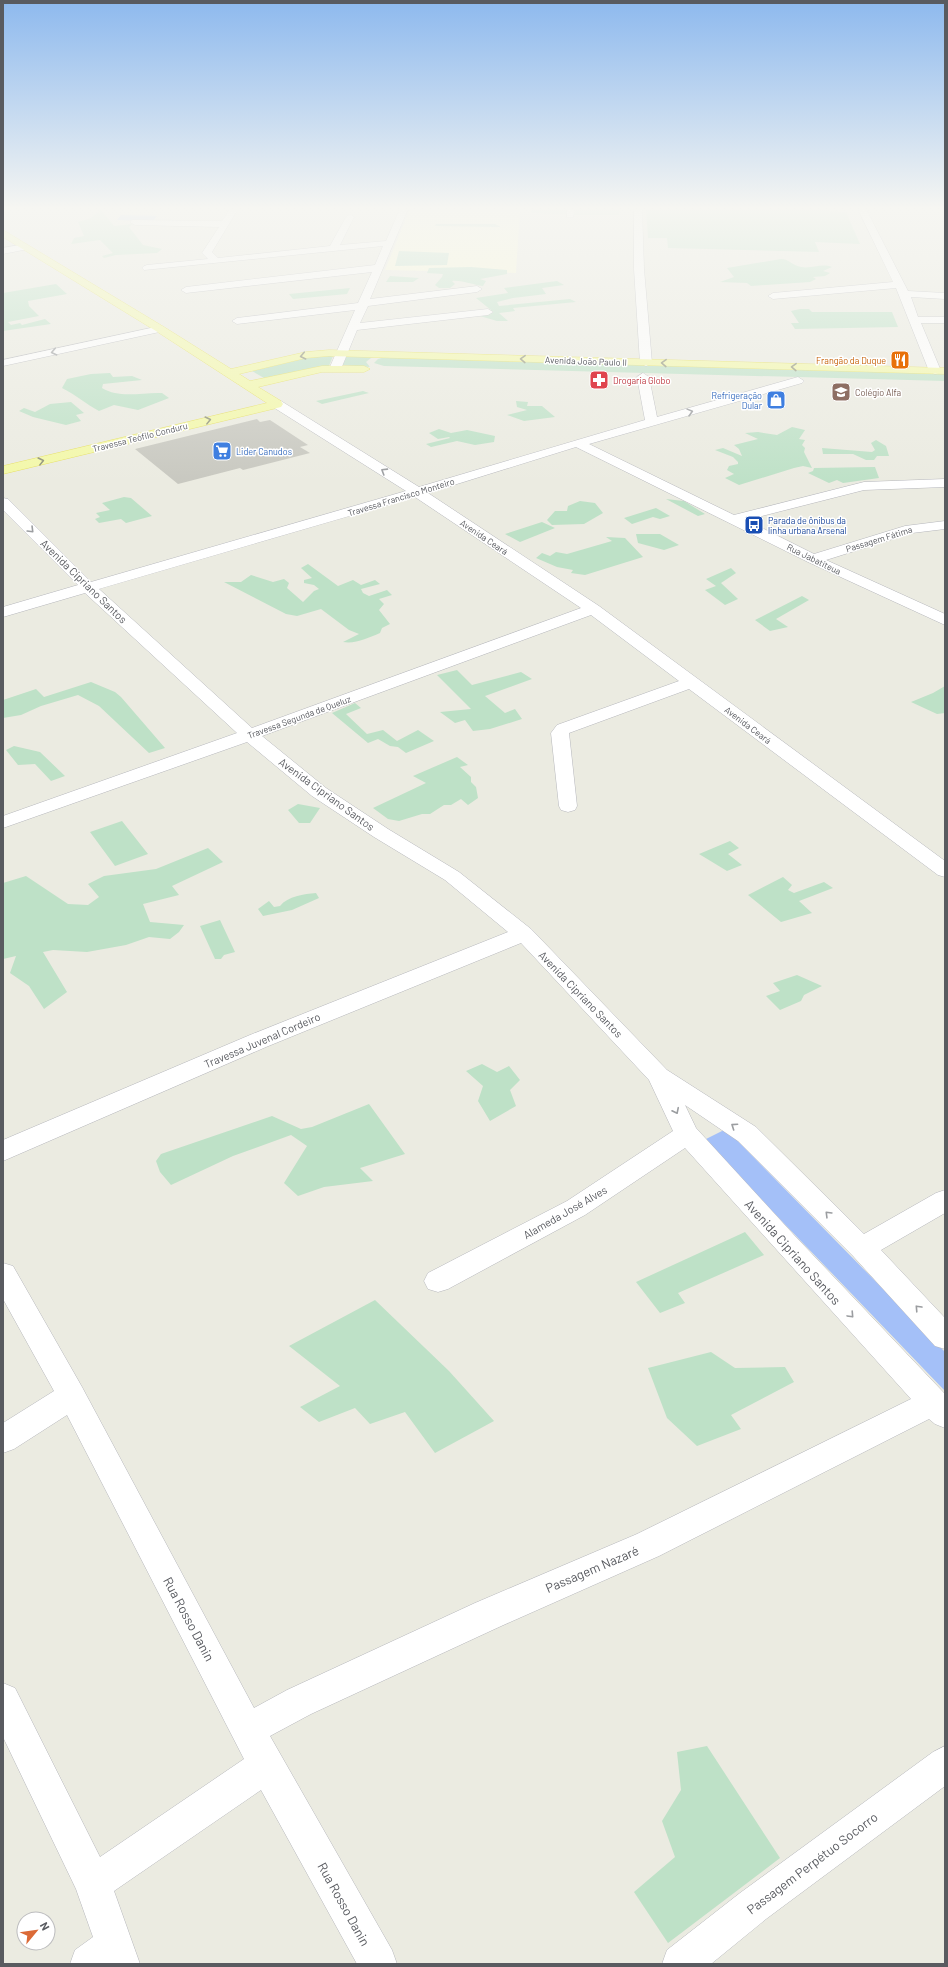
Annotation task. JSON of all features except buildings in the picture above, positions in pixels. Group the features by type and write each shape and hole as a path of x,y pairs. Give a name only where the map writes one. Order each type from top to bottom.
{"main road":[{"name":"Avenida Ceará","path":"114,301 277,404"},
{"name":"Avenida João Paulo II","path":"229,373 314,354 342,353 940,371"},
{"path":"249,385 314,371 375,367 369,362 373,359 392,355"},
{"path":"639,377 658,377"},
{"path":"759,380 813,382"},
{"name":"Travessa Teófilo Conduru","path":"3,470 277,404"}],"street":[{"path":"335,369 365,301"},
{"path":"237,321 393,301"},
{"path":"641,301 646,363"},
{"path":"907,301 940,371"},
{"path":"353,327 488,312"},
{"path":"916,320 945,320"},
{"path":"3,363 160,329"},
{"path":"639,377 652,422"},
{"name":"Travessa Francisco Monteiro","path":"3,612 417,492 577,443 798,381"},
{"name":"Avenida Ceará","path":"277,404 417,492 593,609 945,871"},
{"name":"Rua Jabatiteua","path":"577,443 735,519 813,559 943,618"},
{"path":"735,519 864,486 945,483"},
{"name":"Avenida Cipriano Santos","path":"3,502 89,588 249,735 319,792 381,833 452,876 524,934 659,1076 747,1134 862,1248 945,1337"},
{"name":"Passagem Fátima","path":"813,559 910,529 945,525"},
{"name":"Travessa Segunda de Queluz","path":"3,822 249,735 593,609"},
{"path":"568,806 560,733 564,729 692,682"},
{"name":"Travessa Juvenal Cordeiro","path":"3,1151 258,1041 524,934"},
{"name":"Avenida Cipriano Santos","path":"659,1076 687,1134 785,1243 939,1409"},
{"name":"Alameda José Alves","path":"438,1281 576,1208 687,1134"},
{"path":"862,1248 945,1200"},
{"name":"Rua Rosso Danin","path":"3,1274 72,1396 247,1730 268,1765 378,1964"},
{"path":"3,1439 72,1396"},
{"name":"Passagem Nazaré","path":"247,1730 299,1702 450,1632 648,1545 939,1409"},
{"path":"3,1700 93,1883 108,1958"},
{"name":"Passagem Perpétuo Socorro","path":"681,1964 753,1906 945,1764"},
{"path":"93,1883 268,1765"}],"shaded area":[{"path":"3,301 29,301 29,306 39,316 8,322 11,325 20,323 22,325 45,319 51,324 3,331"},
{"path":"479,301 502,301 497,302 499,306 552,301 576,302 513,308 515,311 499,313 508,321 497,321 480,316 491,314 491,310"},
{"path":"809,309 812,312 892,312 898,327 795,329 791,323 799,323 791,311"},
{"path":"346,355 378,356 371,358 366,362 370,367 341,365"},
{"path":"315,356 333,356 329,366 264,378 252,371"},
{"path":"385,357 945,372 945,381 384,366 374,363 378,359"},
{"path":"110,373 113,377 132,376 142,380 103,384 102,388 124,394 162,393 169,398 138,410 114,405 99,411 62,388 67,379 91,374"},
{"path":"363,391 369,393 322,404 316,401"},
{"path":"516,401 528,402 527,406 542,406 555,417 524,421 507,415 527,410 517,407"},
{"path":"71,402 84,413 76,415 81,421 66,425 33,417 19,411 24,408 35,412 50,404"},
{"path":"792,427 805,430 799,439 805,440 802,445 805,448 804,452 812,468 803,466 794,468 739,485 725,478 734,474 727,470 729,466 738,464 738,462 733,457 715,450 723,448 742,456 739,449 734,445 758,439 745,433 758,432 777,435"},
{"path":"439,429 451,433 467,430 495,436 494,442 475,445 457,441 431,447 426,444 450,438 438,439 429,433"},
{"path":"876,440 886,446 889,456 877,456 874,460 866,460 853,454 823,454 822,448 872,452 875,450 871,443"},
{"path":"875,467 879,478 843,483 837,480 829,483 808,473 813,471 814,468"},
{"path":"124,497 131,498 152,516 126,523 121,519 99,523 95,519 100,517 96,513 110,510 102,503"},
{"path":"666,499 684,501 705,514 698,516"},
{"path":"580,501 595,503 603,513 584,524 552,525 547,520 555,511 567,511 568,506"},
{"path":"656,508 670,516 660,519 653,517 632,524 624,518"},
{"path":"542,522 555,528 520,542 505,534"},
{"path":"636,534 660,534 679,545 664,550 638,543"},
{"path":"606,537 625,538 643,557 585,575 571,573 573,570 557,567 536,558 542,553 550,556 556,552 567,554 612,541"},
{"path":"308,564 338,586 353,580 361,585 375,580 380,584 361,589 363,593 369,596 387,590 392,595 379,599 384,604 379,610 390,624 382,628 380,633 366,639 353,642 343,642 359,634 349,630 321,609 297,616 286,614 224,582 241,582 251,575 273,582 284,579 289,583 287,588 303,602 314,591 319,589 314,585 304,583 304,580 312,578 301,568"},
{"path":"731,568 736,573 721,583 738,599 725,605 705,590 716,586 706,579"},
{"path":"802,596 809,600 776,619 788,627 770,631 755,620"},
{"path":"457,670 472,685 521,672 532,679 485,696 505,713 515,709 522,719 490,729 473,731 465,720 455,723 440,712 471,709 437,675"},
{"path":"91,682 115,692 121,697 165,748 149,753 99,706 78,695 41,706 21,715 3,718 3,700 36,689 44,697"},
{"path":"945,686 945,713 937,714 911,702 933,693"},
{"path":"355,703 361,708 346,714 367,734 383,730 397,741 418,730 434,741 406,753 398,747 390,746 378,739 368,743 332,713"},
{"path":"14,746 40,752 65,776 51,781 35,764 18,765 6,750"},
{"path":"457,757 468,765 460,767 471,777 471,782 476,787 478,798 468,805 461,799 451,805 444,805 430,814 422,814 399,821 388,819 373,808 426,783 413,776"},
{"path":"298,804 320,808 310,823 299,823 288,810"},
{"path":"122,821 148,854 115,866 90,832"},
{"path":"730,841 739,848 728,854 742,865 727,871 699,854"},
{"path":"208,848 223,862 172,886 179,895 143,904 150,922 184,925 179,932 170,939 149,937 126,945 87,952 53,950 43,952 67,992 44,1009 29,986 10,973 16,956 3,959 3,883 26,876 68,904 88,905 99,897 88,884 104,876 156,869"},
{"path":"783,877 792,885 788,890 794,893 824,882 833,888 799,901 812,913 781,922 748,895"},
{"path":"316,893 319,898 292,910 263,916 258,909 269,901 274,907 280,906 292,898"},
{"path":"220,920 235,952 224,955 221,959 215,959 200,926"},
{"path":"797,975 822,986 804,995 801,1001 780,1010 766,996 780,991 773,983"},
{"path":"482,1064 497,1072 509,1066 520,1080 510,1090 516,1106 490,1121 478,1101 483,1086 466,1071"},
{"path":"369,1104 405,1154 360,1168 373,1181 324,1187 298,1196 284,1183 307,1146 291,1135 233,1156 171,1185 160,1172 156,1161 161,1154 272,1116 301,1129 312,1127"},
{"path":"745,1232 764,1255 678,1293 685,1303 660,1313 636,1282"},
{"path":"375,1300 449,1371 494,1421 435,1453 405,1412 370,1424 355,1408 319,1422 300,1407 340,1386 289,1346"},
{"path":"711,1352 735,1368 785,1367 794,1382 731,1415 741,1429 697,1446 667,1418 648,1368"},
{"path":"707,1746 780,1858 668,1943 634,1892 675,1857 662,1821 681,1790 677,1752"}],"water":[{"path":"726,1129 945,1352 945,1391 704,1140"}],"place":[{"name":"Frangão da Duque","path":"900,360"},
{"name":"Drogaria Globo","path":"599,380"},
{"name":"Colégio Alfa","path":"841,392"},
{"name":"Refrigeração Dular","path":"776,400"},
{"name":"Lider Canudos","path":"222,451"},
{"name":"Parada de ônibus da linha urbana Arsenal","path":"754,525"}]}
